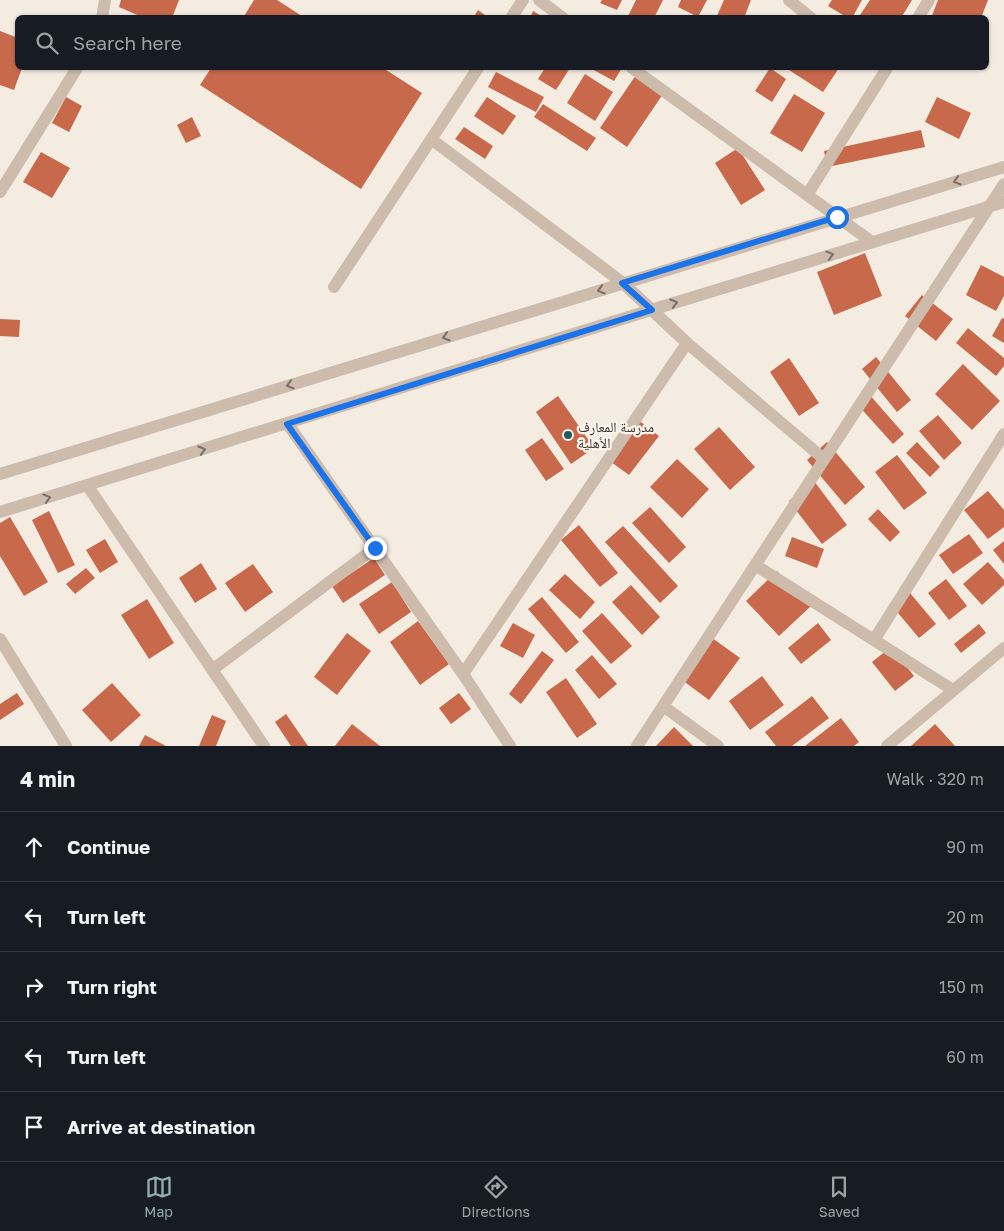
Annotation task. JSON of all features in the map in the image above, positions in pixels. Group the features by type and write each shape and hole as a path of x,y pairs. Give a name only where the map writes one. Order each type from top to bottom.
{"street":[{"path":"103,15 106,0"},
{"path":"513,15 523,0"},
{"path":"539,0 559,15"},
{"path":"790,0 808,15"},
{"path":"920,15 929,0"},
{"path":"0,192 76,70"},
{"path":"334,287 477,70"},
{"path":"635,70 872,242"},
{"path":"807,195 881,70"},
{"path":"431,139 622,283 688,343 824,459"},
{"path":"0,474 1004,167"},
{"path":"637,746 1004,184"},
{"path":"0,512 1004,202"},
{"path":"463,674 688,343"},
{"path":"287,424 463,674 510,746"},
{"path":"874,640 1004,434"},
{"path":"88,485 264,746"},
{"path":"212,670 375,548"},
{"path":"755,565 953,690"},
{"path":"0,639 66,746"},
{"path":"886,746 1004,648"},
{"path":"663,706 718,746"}],"building":[{"path":"121,0 179,0 173,15 137,15 119,7"},
{"path":"254,0 277,0 300,15 245,15"},
{"path":"602,0 622,0 617,10 600,3"},
{"path":"636,0 663,0 656,15 628,15"},
{"path":"681,0 707,0 699,15 694,15 678,7"},
{"path":"724,0 751,0 745,15 717,15"},
{"path":"832,0 862,0 854,15 843,15 828,6"},
{"path":"870,0 912,0 903,15 860,15"},
{"path":"938,0 988,0 982,15 932,15"},
{"path":"478,10 485,15 475,15"},
{"path":"533,11 540,15 531,15"},
{"path":"0,31 15,37 15,70 21,70 14,90 0,85"},
{"path":"210,70 386,70 422,93 361,189 200,85"},
{"path":"544,70 569,70 556,90 538,79"},
{"path":"594,70 621,70 614,81"},
{"path":"769,70 773,70 786,79 772,102 755,91"},
{"path":"789,70 838,70 823,92"},
{"path":"496,72 544,97 536,112 488,87"},
{"path":"585,74 613,92 595,121 567,103"},
{"path":"636,75 663,94 627,147 600,128"},
{"path":"794,94 825,113 802,152 770,133"},
{"path":"66,97 82,106 69,132 52,123"},
{"path":"487,97 516,116 503,135 474,116"},
{"path":"937,97 971,113 959,139 925,122"},
{"path":"543,104 596,138 587,151 534,117"},
{"path":"192,117 201,136 186,143 177,125"},
{"path":"464,127 493,146 485,159 455,139"},
{"path":"921,130 925,147 827,167 824,151"},
{"path":"738,148 765,190 741,205 715,163"},
{"path":"41,152 70,168 52,198 23,182"},
{"path":"865,253 882,296 834,315 817,272"},
{"path":"981,265 1004,277 1004,296 996,311 966,295"},
{"path":"922,295 953,319 936,341 905,316"},
{"path":"1002,318 1004,319 1004,343 992,336"},
{"path":"0,319 20,320 19,337 0,336"},
{"path":"968,328 1004,358 1004,366 996,376 956,343"},
{"path":"876,357 911,400 897,412 862,369"},
{"path":"789,358 819,403 799,416 770,372"},
{"path":"963,364 1000,401 972,430 935,394"},
{"path":"868,393 904,434 893,444 857,404"},
{"path":"558,396 594,448 571,464 536,412"},
{"path":"938,415 962,443 944,460 919,431"},
{"path":"637,419 659,436 629,475 607,459"},
{"path":"719,427 755,467 730,490 694,449"},
{"path":"542,438 564,469 546,481 525,450"},
{"path":"827,442 865,487 845,505 807,460"},
{"path":"917,442 940,467 930,477 906,453"},
{"path":"897,455 927,493 904,510 875,472"},
{"path":"677,459 709,489 682,518 650,487"},
{"path":"814,481 847,525 822,544 789,501"},
{"path":"988,491 1004,510 1004,527 988,539 964,510"},
{"path":"650,507 686,547 669,563 632,523"},
{"path":"878,509 900,532 890,542 868,519"},
{"path":"49,511 75,565 58,573 32,520"},
{"path":"10,517 48,582 24,596 0,556 0,523"},
{"path":"579,525 618,573 600,587 561,540"},
{"path":"623,526 678,586 660,603 605,542"},
{"path":"969,534 983,553 953,574 939,555"},
{"path":"792,537 824,549 817,568 785,556"},
{"path":"105,539 118,562 100,573 86,550"},
{"path":"1004,541 1004,564 993,550"},
{"path":"374,558 385,575 343,603 332,586"},
{"path":"988,562 1004,580 1004,585 982,605 963,584"},
{"path":"201,563 217,589 195,603 179,578"},
{"path":"253,564 273,592 245,612 225,583"},
{"path":"86,568 95,578 75,594 66,584"},
{"path":"777,571 811,606 779,636 746,601"},
{"path":"565,574 595,602 580,619 549,590"},
{"path":"946,579 967,606 949,620 928,593"},
{"path":"392,582 411,612 379,634 359,604"},
{"path":"631,585 660,617 642,635 612,602"},
{"path":"910,593 936,624 919,638 893,607"},
{"path":"542,597 579,642 566,653 528,609"},
{"path":"147,599 174,643 149,659 121,615"},
{"path":"602,613 632,646 611,664 582,631"},
{"path":"418,621 449,664 420,685 390,642"},
{"path":"513,623 535,635 523,658 500,646"},
{"path":"818,623 831,640 801,664 788,648"},
{"path":"979,624 986,633 961,653 954,644"},
{"path":"347,633 371,651 337,695 314,677"},
{"path":"708,635 740,658 709,700 678,677"},
{"path":"891,647 914,676 895,691 872,662"},
{"path":"542,651 554,660 521,704 509,694"},
{"path":"592,655 617,684 599,699 575,670"},
{"path":"762,676 784,705 750,730 729,701"},
{"path":"566,678 597,724 577,738 546,692"},
{"path":"112,683 141,715 111,742 82,710"},
{"path":"17,693 24,704 0,720 0,704"},
{"path":"459,693 471,709 451,724 439,708"},
{"path":"812,696 829,718 792,746 776,746 765,732"},
{"path":"286,714 308,746 291,746 275,722"},
{"path":"212,715 226,721 216,746 199,746"},
{"path":"841,718 859,742 854,746 805,746"},
{"path":"352,724 380,746 335,746"},
{"path":"935,724 955,746 911,746"},
{"path":"674,727 693,746 656,746"},
{"path":"145,735 166,746 139,746"}],"place":[{"name":"مدرسة المعارف الأهلية","path":"568,435"}],"route":[{"path":"375,548 287,424 652,310 622,283 837,217"}]}
